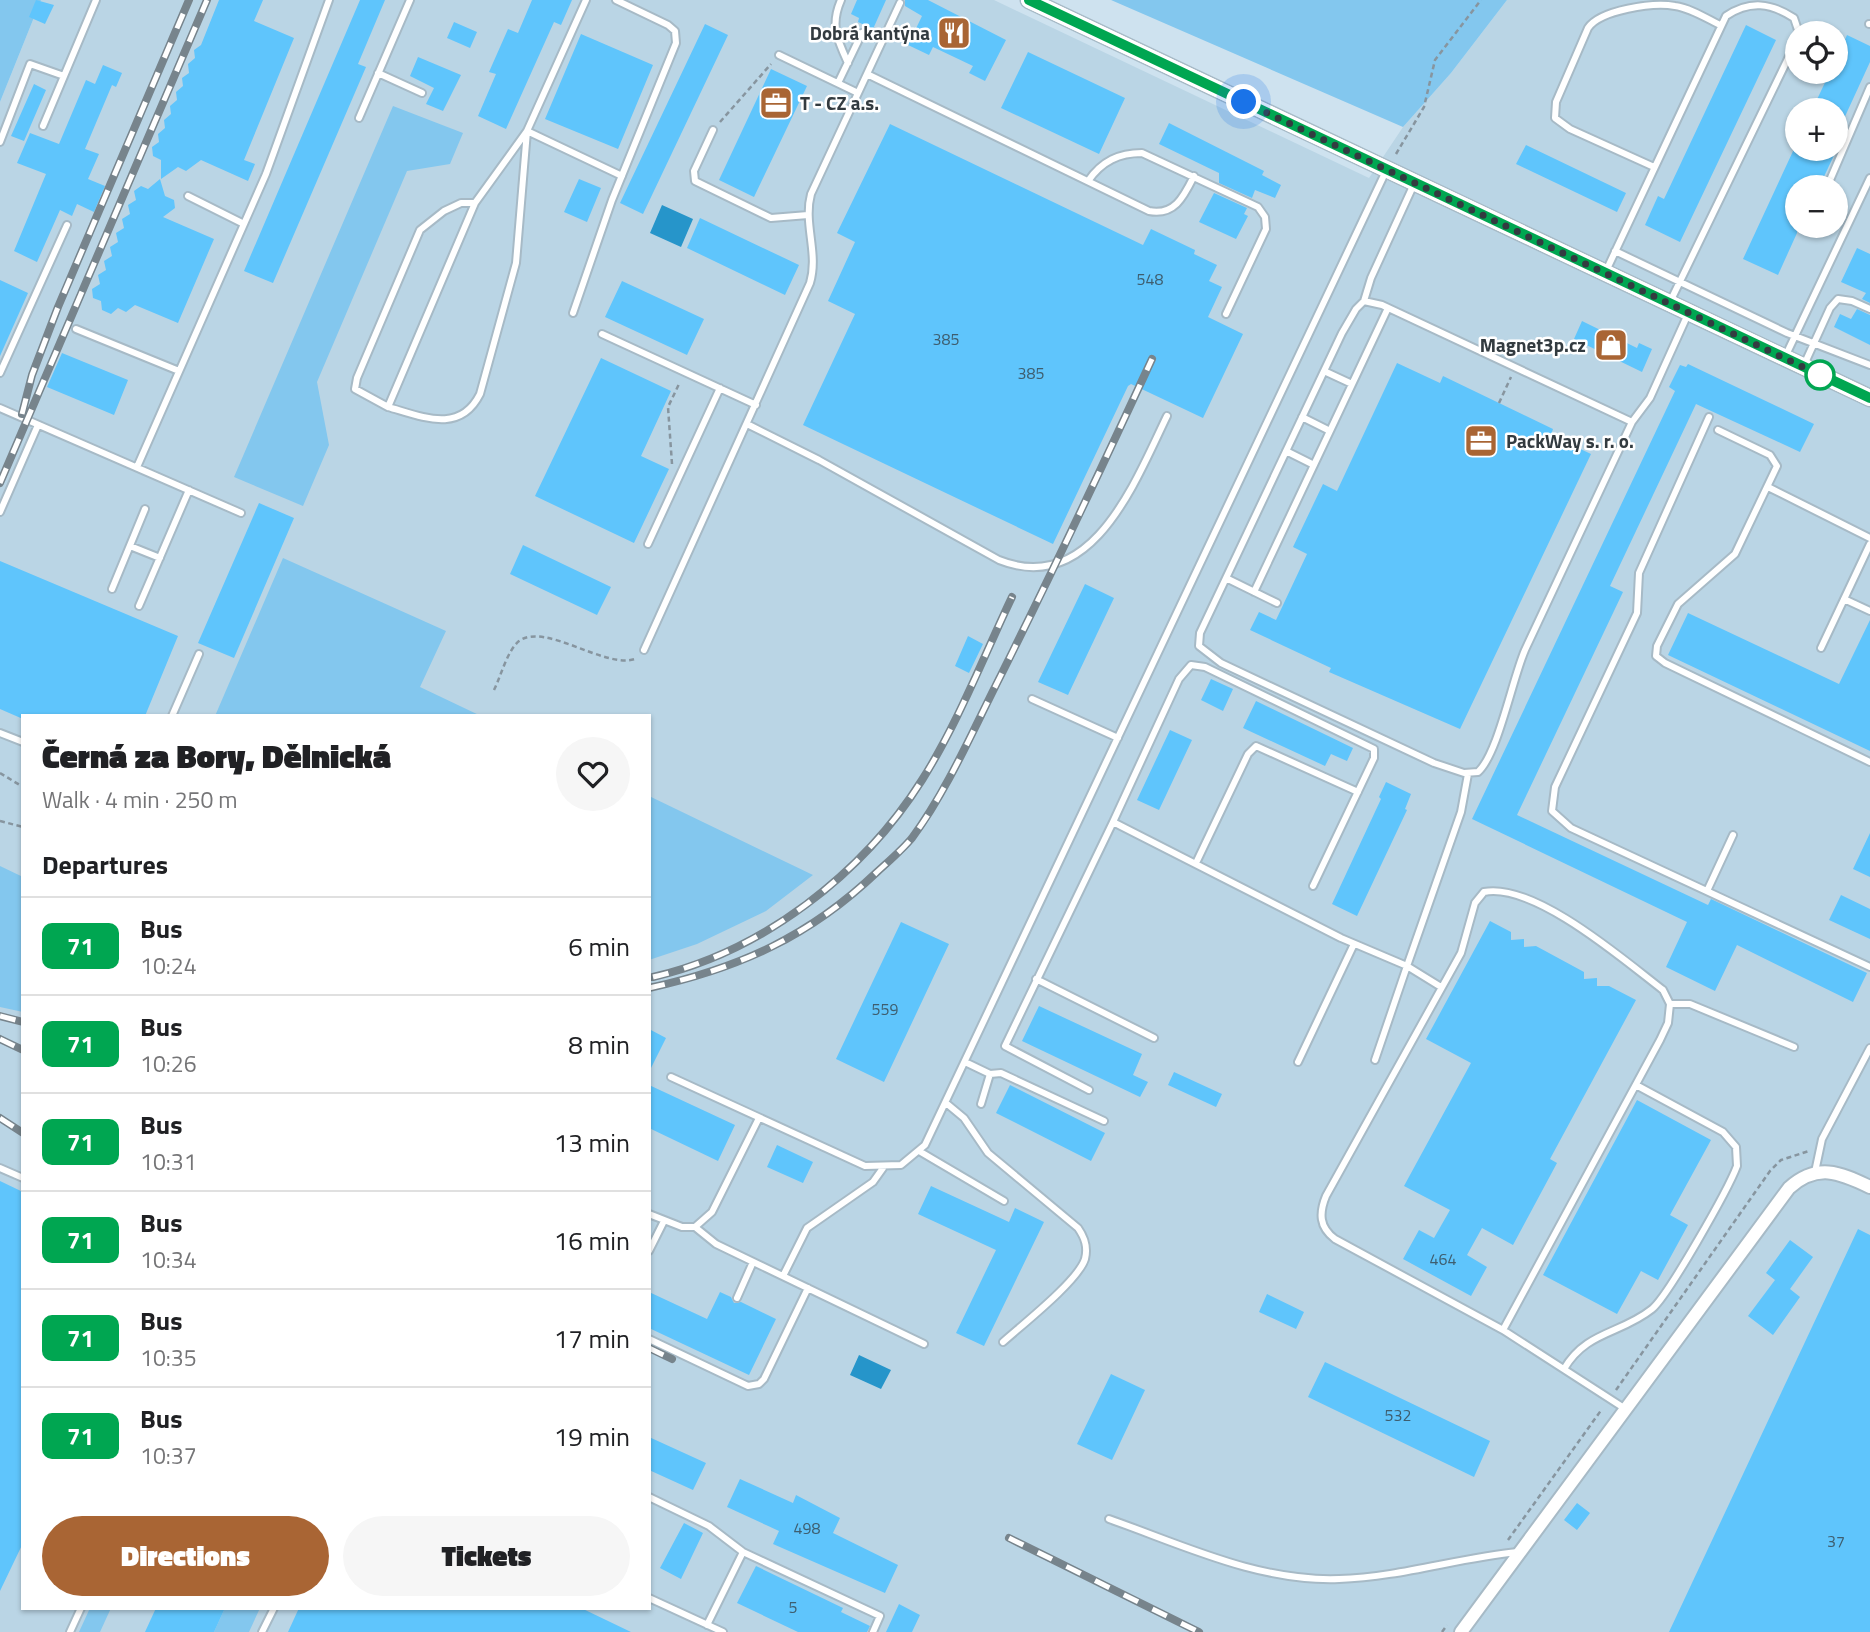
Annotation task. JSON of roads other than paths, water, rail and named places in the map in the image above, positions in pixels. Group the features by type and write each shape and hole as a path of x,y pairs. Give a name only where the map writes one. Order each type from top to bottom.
{"street":[{"path":"1029,0 1870,398"},
{"path":"1461,1632 1783,1196 1796,1182 1815,1172 1841,1173 1870,1187"}],"lane":[{"path":"43,126 96,0"},
{"path":"137,467 266,174 329,0"},
{"path":"359,118 410,0"},
{"path":"388,407 475,203 527,131 586,0"},
{"path":"573,313 676,37 675,31 664,22 616,0"},
{"path":"841,0 834,19 834,30 848,63"},
{"path":"1634,0 1636,9"},
{"path":"1605,273 1720,25 1732,12 1760,2 1794,18 1795,21"},
{"path":"644,650 813,273 808,215 811,194 900,3"},
{"path":"1654,167 1564,125 1554,113 1592,23 1608,13 1678,6 1720,25"},
{"path":"838,83 862,33"},
{"path":"779,55 858,93"},
{"path":"0,142 30,64 64,76"},
{"path":"1669,303 1785,65"},
{"path":"378,73 422,93"},
{"path":"867,75 1141,207 1158,212 1172,209 1194,176"},
{"path":"1832,175 1870,87"},
{"path":"713,130 694,171 695,181 764,216 783,218 808,215"},
{"path":"527,131 622,176"},
{"path":"475,203 461,203 424,225 354,385 359,394 388,407 431,420 455,420 471,408 480,394 516,263 527,131"},
{"path":"1088,181 1108,161 1129,153 1154,156 1258,207 1267,223 1226,314"},
{"path":"671,1077 853,1162 883,1168 901,1165 919,1151 946,1103 1387,170"},
{"path":"1785,358 1870,178"},
{"path":"1414,183 1371,278 1364,301 1347,323 1199,639 1205,653 1434,763 1468,774 1478,772 1491,754 1519,664 1633,422 1650,398 1689,313"},
{"path":"188,196 244,223"},
{"path":"0,373 66,225"},
{"path":"1615,251 1796,335 1870,365"},
{"path":"1803,367 1838,299 1848,299 1870,309"},
{"path":"1364,301 1388,308 1633,422"},
{"path":"1254,592 1388,308"},
{"path":"76,329 179,371"},
{"path":"602,334 756,405"},
{"path":"1324,371 1352,384"},
{"path":"648,544 720,388"},
{"path":"0,408 241,513"},
{"path":"747,424 819,460 988,555 1013,566 1041,569 1066,560 1111,523 1127,499 1167,416"},
{"path":"1302,417 1330,430"},
{"path":"1709,417 1639,573 1637,613 1555,787 1551,803 1556,818 1562,823 1870,967"},
{"path":"0,512 38,425"},
{"path":"1718,430 1775,457 1777,466 1731,560 1673,610 1657,646 1656,656 1665,663 1870,762"},
{"path":"1286,451 1314,465"},
{"path":"1768,487 1870,538"},
{"path":"139,606 189,490"},
{"path":"112,589 145,509"},
{"path":"1821,648 1870,544"},
{"path":"130,545 160,558"},
{"path":"1860,565 1870,570"},
{"path":"1226,578 1278,603"},
{"path":"1844,599 1870,611"},
{"path":"173,714 199,654"},
{"path":"1089,1090 1004,1046 1179,679 1191,665 1205,667 1371,747 1374,758 1313,886"},
{"path":"1032,699 1118,738"},
{"path":"0,733 21,741"},
{"path":"1196,863 1248,754 1256,746 1358,792"},
{"path":"1375,1060 1464,802 1468,774"},
{"path":"1113,822 1354,944 1407,966 1441,988"},
{"path":"1707,891 1733,835"},
{"path":"1503,1330 1668,1023 1670,1004 1663,990 1584,930 1523,897 1500,890 1484,892 1475,903 1464,947 1326,1196 1321,1221 1324,1229 1335,1239 1503,1330 1624,1408"},
{"path":"1298,1062 1354,944"},
{"path":"1036,979 1154,1038"},
{"path":"1670,1004 1682,1002 1701,1007 1794,1047"},
{"path":"1815,1172 1819,1148 1870,1048"},
{"path":"965,1062 990,1074 1012,1076 1104,1121"},
{"path":"981,1104 990,1074"},
{"path":"1564,1369 1574,1352 1586,1342 1654,1307 1737,1166 1736,1147 1723,1132 1636,1085"},
{"path":"946,1103 964,1118 988,1153 1078,1228 1085,1238 1086,1249 1081,1269 1003,1342"},
{"path":"695,1227 712,1212 759,1118"},
{"path":"919,1151 1004,1201"},
{"path":"0,1168 21,1177"},
{"path":"783,1276 807,1227 873,1182 883,1168"},
{"path":"651,1215 682,1227 695,1227 716,1244 925,1344"},
{"path":"651,1247 664,1221"},
{"path":"737,1298 753,1262"},
{"path":"651,1340 741,1383 754,1385 764,1379 808,1288"},
{"path":"651,1498 709,1525 743,1552 880,1616 873,1632"},
{"path":"1109,1519 1265,1573 1337,1579 1410,1573 1519,1552"},
{"path":"707,1625 743,1552"},
{"path":"651,1599 723,1632"},
{"path":"70,1632 80,1610"},
{"path":"262,1632 273,1610"}],"railway":[{"path":"22,414 32,375 58,307 189,0"},
{"path":"0,483 207,0"},
{"path":"651,988 714,970 799,932 852,895 912,838 937,800 970,738 1152,359"},
{"path":"653,977 733,949 770,928 840,877 870,847 898,814 935,758 959,713 1012,597"},
{"path":"0,1016 21,1021"},
{"path":"0,1039 21,1049"},
{"path":"0,1118 21,1132"},
{"path":"651,1349 672,1359"},
{"path":"1009,1538 1199,1632"}],"place":[{"name":"Dobrá kantýna","path":"954,33"},
{"name":"T - CZ a.s.","path":"776,103"},
{"name":"Magnet3p.cz","path":"1611,345"},
{"name":"PackWay s. r. o.","path":"1481,441"}]}
